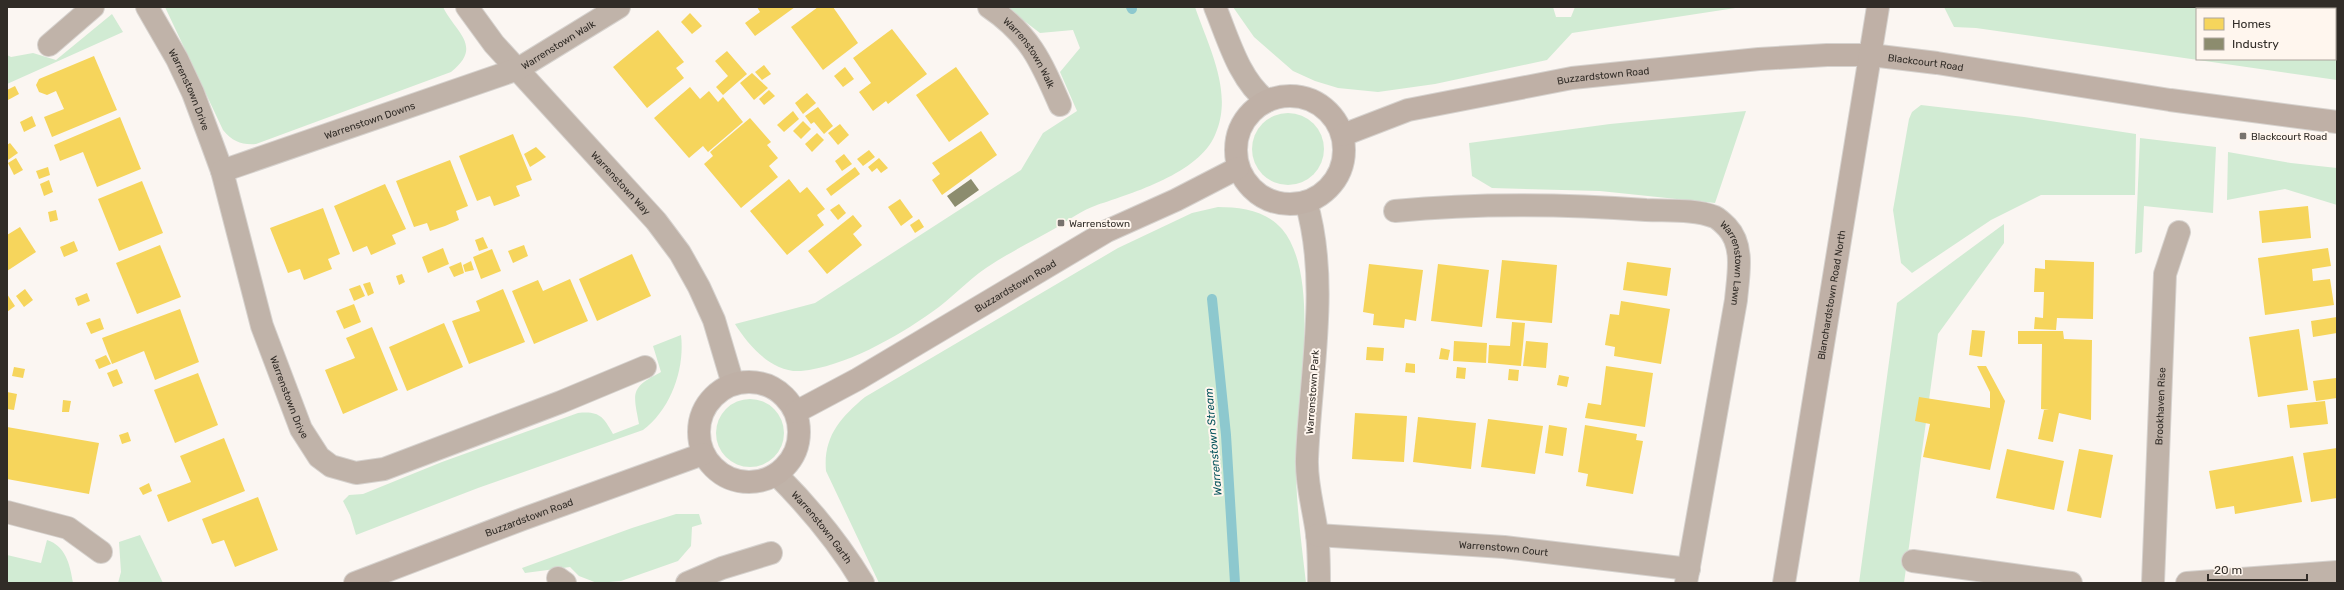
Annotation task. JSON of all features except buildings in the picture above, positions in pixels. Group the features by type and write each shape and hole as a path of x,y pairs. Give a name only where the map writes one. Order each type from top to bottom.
{"street":[{"path":"50,45 93,7"},
{"name":"Warrenstown Drive","path":"147,7 161,29 189,84 222,171 262,326 274,360 306,439 319,457 331,466 356,473 384,469 561,402 645,367"},
{"name":"Warrenstown Way","path":"467,7 494,44 656,221 680,253 714,320 733,384"},
{"name":"Warrenstown Walk","path":"518,70 619,7"},
{"name":"Warrenstown Walk","path":"989,7 1006,19 1026,39 1040,60 1060,105"},
{"path":"1215,7 1241,67 1252,85 1267,101"},
{"name":"Blanchardstown Road North","path":"1784,583 1878,7"},
{"name":"Buzzardstown Road","path":"1342,135 1408,110 1572,78 1759,59 1827,55 1871,55"},
{"name":"Blackcourt Road","path":"1871,55 1938,63 2201,104 2337,122"},
{"name":"Warrenstown Downs","path":"222,171 518,70"},
{"path":"1285,96 1304,98 1321,105 1334,118 1342,135 1344,152 1341,168 1334,183 1321,195 1306,202 1290,205 1273,202 1258,194 1246,182 1238,168 1236,152 1238,136 1249,116 1267,101 1285,96"},
{"name":"Buzzardstown Road","path":"796,412 858,379 1107,231 1176,200 1238,168"},
{"name":"Warrenstown Park","path":"1306,202 1314,230 1317,263 1314,371 1307,460 1308,483 1317,536 1319,583"},
{"name":"Warrenstown Lawn","path":"1395,211 1452,206 1594,206 1697,214 1716,218 1728,227 1736,243 1739,258 1736,300 1687,576"},
{"name":"Brookhaven Rise","path":"2153,583 2165,274 2179,232"},
{"path":"748,381 770,386 788,399 796,412 800,425 800,440 796,453 788,466 777,475 761,482 744,483 727,478 713,468 703,454 699,437 700,420 707,404 718,392 733,384 748,381"},
{"name":"Buzzardstown Road","path":"355,583 523,519 703,454"},
{"name":"Warrenstown Garth","path":"777,475 798,495 832,536 863,583"},
{"path":"7,512 68,528 101,552"},
{"name":"Warrenstown Court","path":"1317,536 1504,547 1687,576"},
{"path":"687,583 722,568 771,553"},
{"path":"1913,561 2071,583"},
{"path":"2187,583 2337,572"}],"green space":[{"path":"165,7 443,7 464,39 466,47 465,54 461,63 451,72 256,144 246,144 234,140 223,130"},
{"path":"1006,7 1195,7 1212,54 1221,87 1222,103 1220,119 1215,135 1207,148 1195,160 1164,180 1086,210 1003,257 979,273 932,312 887,341 835,364 818,368 801,371 790,370 771,363 754,349 735,324 815,303 1021,170 1043,133 1077,111 1060,72 1080,48 1073,30 1040,33"},
{"path":"1233,7 1553,7 1556,17 1571,17 1575,7 1742,7 1572,33 1547,60 1435,84 1378,92 1338,88 1315,81 1293,71 1254,37"},
{"path":"1944,7 2337,7 2337,80 2198,60 2336,60 2336,8 2196,8 2196,60 1976,28 1954,27"},
{"path":"112,14 123,32 7,84 7,55 11,57 33,53 56,60"},
{"path":"1921,105 2024,117 2136,134 2135,195 2041,195 1991,220 1912,273 1901,263 1893,210 1909,119 1912,112"},
{"path":"1746,111 1715,203 1600,191 1492,188 1472,176 1469,143 1610,124"},
{"path":"1288,113 1308,119 1318,129 1324,149 1318,169 1308,179 1288,185 1268,179 1258,169 1252,149 1258,129 1268,119"},
{"path":"2140,138 2216,147 2213,213 2144,206 2142,252 2135,254"},
{"path":"2228,152 2291,163 2337,168 2337,205 2285,189 2227,200"},
{"path":"1218,207 1253,211 1276,223 1282,229 1294,249 1301,275 1304,305 1304,336 1303,369 1296,453 1296,485 1306,583 879,583 826,471 827,448 830,438 835,429 848,413 865,397 1118,248 1192,213"},
{"path":"2004,224 2004,243 1938,334 1904,583 1859,583 1897,303"},
{"path":"681,335 681,361 674,387 661,411 643,430 478,488 356,535 350,515 343,501 349,495 363,494 442,462 578,413 591,413 600,416 613,434 639,424 635,398 636,392 644,382 661,372 653,346"},
{"path":"750,399 763,402 774,409 781,420 784,433 781,446 774,457 763,464 750,467 737,464 726,457 719,446 716,433 719,420 726,409 737,402"},
{"path":"676,514 699,514 702,524 692,527 691,546 678,561 621,581 597,583 579,576 570,567 525,573 522,568 632,528"},
{"path":"140,535 163,583 118,583 121,572 119,542"},
{"path":"47,540 63,551 73,583 7,583 7,555 41,563"}],"waterway":[{"name":"Warrenstown Stream","path":"1212,299 1226,435 1235,583"}],"place":[{"name":"Blackcourt Road","path":"2243,136"},
{"name":"Warrenstown","path":"1061,223"}]}
